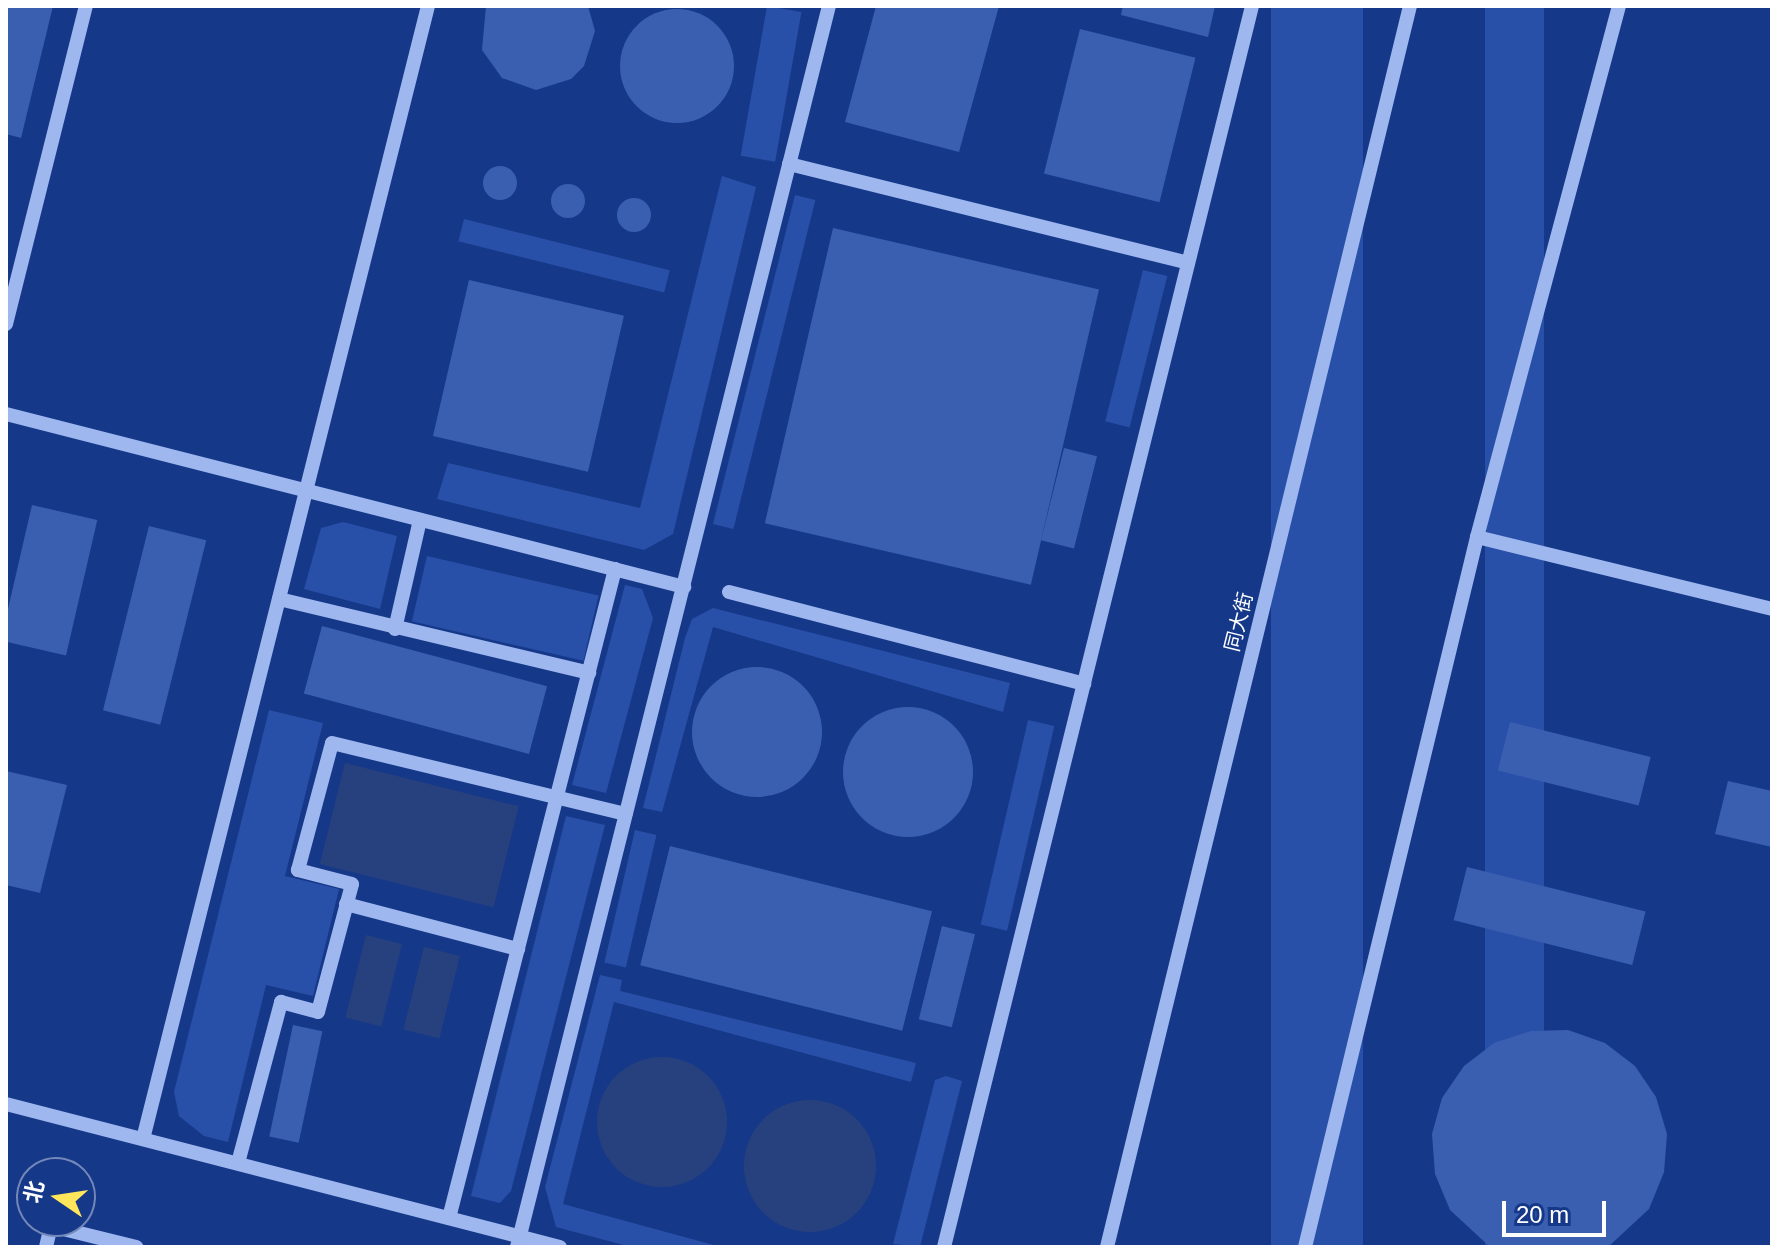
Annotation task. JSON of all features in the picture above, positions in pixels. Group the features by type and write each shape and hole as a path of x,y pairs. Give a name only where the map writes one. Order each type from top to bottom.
{"street":[{"path":"6,324 86,6"},
{"path":"143,1139 428,6"},
{"path":"519,1242 829,6"},
{"path":"944,1247 1252,6"},
{"name":"同大街","path":"1107,1247 1410,6"},
{"path":"1305,1247 1477,537 1619,6"},
{"path":"789,164 1188,263"},
{"path":"6,414 684,587"},
{"path":"395,629 420,520"},
{"path":"1477,537 1772,609"},
{"path":"449,1218 615,569"},
{"path":"729,592 1084,684"},
{"path":"279,599 589,673"},
{"path":"238,1163 281,1002 318,1012 352,884 298,870 332,743 626,814"},
{"path":"346,904 518,949"},
{"path":"6,1104 449,1218 519,1242 560,1247"},
{"path":"46,1247 51,1226 136,1247"}],"shaded area":[{"path":"767,6 801,12 775,162 741,156"},
{"path":"1271,6 1363,6 1363,1247 1271,1247"},
{"path":"1485,6 1544,6 1544,1247 1485,1247"},
{"path":"722,176 756,187 673,534 644,550 437,499 448,463 640,508"},
{"path":"795,195 815,200 733,529 713,524"},
{"path":"464,219 670,270 664,293 458,241"},
{"path":"1143,270 1167,276 1130,427 1105,421"},
{"path":"343,522 397,536 380,609 304,589 321,528"},
{"path":"427,556 598,596 583,661 412,621"},
{"path":"625,585 642,589 653,618 606,793 572,785"},
{"path":"713,608 1010,683 1003,712 713,627 662,812 643,808 685,638 692,619"},
{"path":"269,710 323,723 285,876 339,889 313,996 266,985 228,1142 204,1136 179,1116 174,1092"},
{"path":"1028,720 1054,726 1007,931 981,925"},
{"path":"345,763 519,806 494,907 320,864"},
{"path":"566,816 605,825 511,1191 500,1203 471,1196"},
{"path":"635,830 656,835 626,967 604,963"},
{"path":"366,935 402,944 381,1026 345,1017"},
{"path":"424,947 460,956 439,1038 403,1029"},
{"path":"600,975 622,980 620,991 916,1063 911,1082 614,1002 563,1204 721,1247 631,1247 556,1227 545,1187"},
{"path":"662,1057 687,1062 708,1076 722,1097 727,1122 722,1147 708,1168 687,1182 662,1187 637,1182 616,1168 602,1147 597,1122 602,1097 616,1076 637,1062"},
{"path":"946,1076 962,1081 920,1247 893,1244 935,1080"},
{"path":"810,1100 835,1105 856,1120 871,1141 876,1166 871,1191 856,1212 835,1227 810,1232 785,1227 764,1212 749,1191 744,1166 749,1141 764,1120 785,1105"}],"building":[{"path":"6,6 53,6 21,138 6,134"},
{"path":"486,6 588,6 595,31 584,66 571,79 536,90 502,78 482,50"},
{"path":"876,6 999,6 959,152 845,122"},
{"path":"1123,6 1215,6 1208,37 1121,15"},
{"path":"677,9 709,18 725,34 734,66 725,98 709,114 677,123 645,114 629,98 620,66 629,34 645,18"},
{"path":"1080,29 1195,58 1159,202 1044,174"},
{"path":"500,166 512,171 517,183 512,195 500,200 488,195 483,183 488,171"},
{"path":"568,184 580,189 585,201 580,213 568,218 556,213 551,201 556,189"},
{"path":"634,198 646,203 651,215 646,227 634,232 622,227 617,215 622,203"},
{"path":"833,228 1099,289 1031,585 765,523"},
{"path":"469,280 624,316 588,472 433,436"},
{"path":"1064,448 1097,456 1074,548 1041,540"},
{"path":"32,505 97,520 66,656 6,642 6,618"},
{"path":"149,526 206,540 160,725 103,710"},
{"path":"322,626 547,686 529,754 304,694"},
{"path":"757,667 782,672 803,686 817,707 822,732 817,757 803,778 782,792 757,797 732,792 711,778 697,757 692,732 697,707 711,686 732,672"},
{"path":"908,707 933,712 954,726 968,747 973,772 968,797 954,818 933,832 908,837 883,832 862,818 848,797 843,772 848,747 862,726 883,712"},
{"path":"1510,722 1651,757 1639,806 1498,771"},
{"path":"6,771 67,785 40,893 6,885"},
{"path":"1728,781 1772,791 1772,847 1715,834"},
{"path":"670,846 932,911 902,1031 640,965"},
{"path":"1467,867 1646,912 1632,965 1454,920"},
{"path":"942,926 975,934 952,1027 919,1019"},
{"path":"293,1025 322,1031 299,1143 269,1137"},
{"path":"1568,1030 1605,1043 1635,1066 1656,1097 1667,1134 1664,1172 1649,1209 1608,1247 1490,1247 1450,1210 1435,1174 1432,1134 1442,1098 1464,1066 1494,1043 1531,1031"}]}
